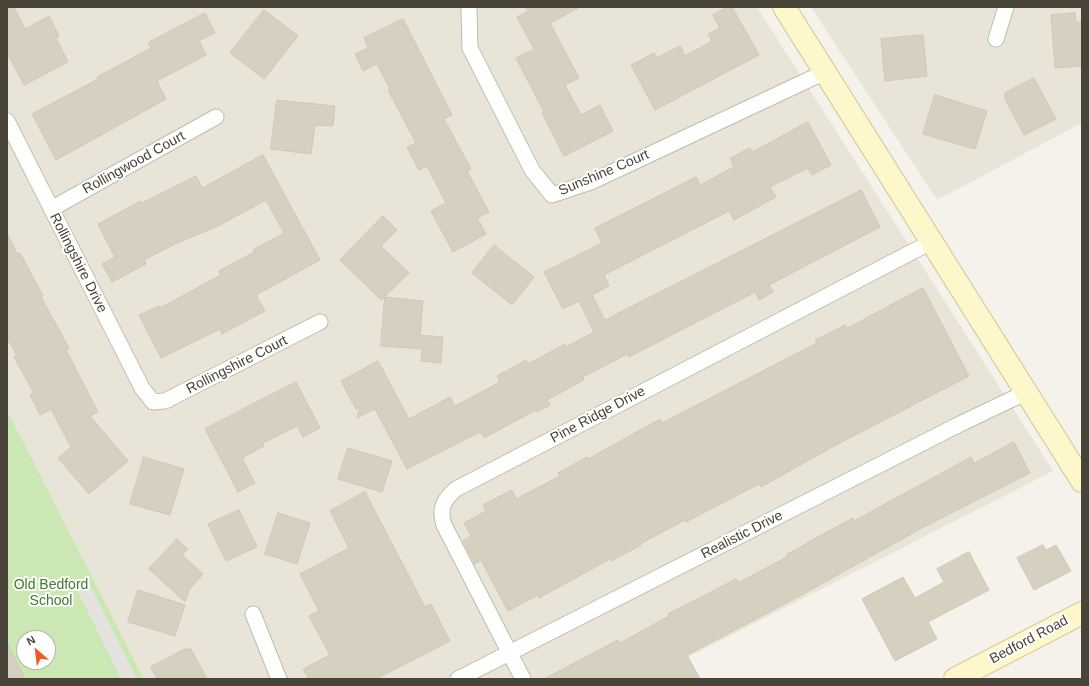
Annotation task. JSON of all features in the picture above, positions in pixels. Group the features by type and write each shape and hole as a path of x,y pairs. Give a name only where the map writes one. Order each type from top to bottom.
{"street":[{"name":"Sunshine Court","path":"469,7 470,48 532,170 552,195 591,182 825,72"},
{"path":"784,7 1081,479"},
{"path":"996,39 1006,7"},
{"name":"Rollingwood Court","path":"51,209 216,117"},
{"name":"Rollingshire Drive","path":"7,121 142,388 153,402"},
{"name":"Pine Ridge Drive","path":"523,679 444,525 441,515 442,507 448,495 931,242"},
{"name":"Rollingshire Court","path":"153,402 165,401 320,322"},
{"name":"Realistic Drive","path":"458,679 960,424 1027,392"},
{"name":"Bedford Road","path":"955,679 1082,613"},
{"path":"253,614 278,679"}],"shaded area":[{"path":"7,7 757,7 1053,471 645,679 144,679 7,410"},
{"path":"811,7 1082,7 1082,123 937,200"},
{"path":"89,583 137,679 121,679 77,590"}],"green space":[{"name":"Old Bedford School","path":"7,410 144,679 7,679"}],"building":[{"path":"7,7 14,7 25,29 49,16 59,36 56,38 68,62 24,85 7,53"},
{"path":"525,7 580,7 550,23 579,78 565,85 581,115 600,105 613,131 564,156 542,113 544,112 516,58 534,49 517,17 528,11"},
{"path":"728,7 732,7 759,55 655,110 631,65 654,53 657,58 680,46 685,56 712,41 708,34 720,28 713,15"},
{"path":"264,10 298,36 264,79 230,53"},
{"path":"205,13 215,33 199,41 206,55 157,81 166,99 56,160 32,114 98,79 97,77 151,48 148,43"},
{"path":"1075,13 1076,22 1082,22 1082,66 1055,68 1051,15"},
{"path":"403,19 452,115 444,119 471,169 467,171 489,212 477,218 486,234 453,252 431,211 446,203 427,166 419,170 407,147 416,143 388,90 390,89 377,64 363,71 355,54 368,48 364,38"},
{"path":"923,35 927,76 885,81 881,39"},
{"path":"1034,78 1056,119 1024,135 1005,99 1005,93"},
{"path":"935,95 987,111 975,149 923,134"},
{"path":"277,100 335,106 333,126 315,125 311,154 271,149"},
{"path":"808,122 831,165 812,175 808,168 770,187 776,197 734,220 729,211 604,275 609,286 592,295 605,320 861,190 880,227 769,285 773,292 759,300 755,292 629,357 627,354 583,377 584,380 547,400 550,405 537,412 536,410 484,438 480,432 407,469 375,409 357,418 360,407 356,409 341,381 378,361 409,419 450,397 455,406 500,382 497,376 526,360 528,364 565,344 566,347 594,332 579,301 563,309 544,272 602,243 595,228 696,177 700,185 734,167 730,158 750,148 752,152"},
{"path":"263,155 320,260 256,295 265,311 222,334 220,329 161,358 139,315 159,306 160,308 221,275 219,271 254,252 253,250 284,233 266,200 220,225 175,244 144,260 146,264 112,282 102,264 115,257 98,224 141,201 142,203 196,176 202,188"},
{"path":"383,216 397,230 381,246 409,273 381,300 340,260"},
{"path":"7,233 17,254 20,253 43,296 41,297 69,348 66,350 98,412 90,416 128,461 89,494 58,458 71,447 51,409 40,415 30,395 34,393 14,357 17,356 7,338"},
{"path":"494,245 534,277 512,305 472,273"},
{"path":"923,288 969,376 834,446 761,487 759,484 686,522 685,520 611,561 610,559 539,598 538,595 508,611 481,560 475,564 463,541 471,536 464,523 486,511 483,505 512,490 516,499 560,476 558,473 587,457 588,459 660,419 662,423 817,343 815,340 845,325 847,328"},
{"path":"385,297 423,301 420,335 443,337 441,363 421,361 422,349 381,346"},
{"path":"296,382 320,428 303,437 297,426 263,443 264,446 242,458 255,483 238,492 205,429"},
{"path":"1014,442 1030,473 922,528 798,597 687,655 700,679 544,679 618,640 620,643 669,616 668,614 736,579 738,583 787,557 786,555 825,533 853,518 854,521 971,457 974,463"},
{"path":"348,448 392,461 382,492 338,479"},
{"path":"144,457 184,469 170,515 130,504"},
{"path":"365,492 425,607 431,604 450,641 376,679 309,679 303,669 330,655 309,616 319,611 300,574 349,548 330,511"},
{"path":"239,510 257,547 226,561 208,524"},
{"path":"278,513 310,523 297,564 265,554"},
{"path":"177,539 188,549 182,555 203,574 189,590 185,602 149,569"},
{"path":"1043,545 1046,550 1056,545 1071,571 1034,590 1017,558"},
{"path":"969,552 989,590 928,622 937,639 895,661 862,599 903,577 915,598 944,582 937,569"},
{"path":"138,590 185,605 175,636 128,622"},
{"name":"Old Bedford School","path":"7,643 16,661 16,670 20,670 25,679 7,679"},
{"path":"185,649 191,649 207,679 157,679 151,667"}]}
